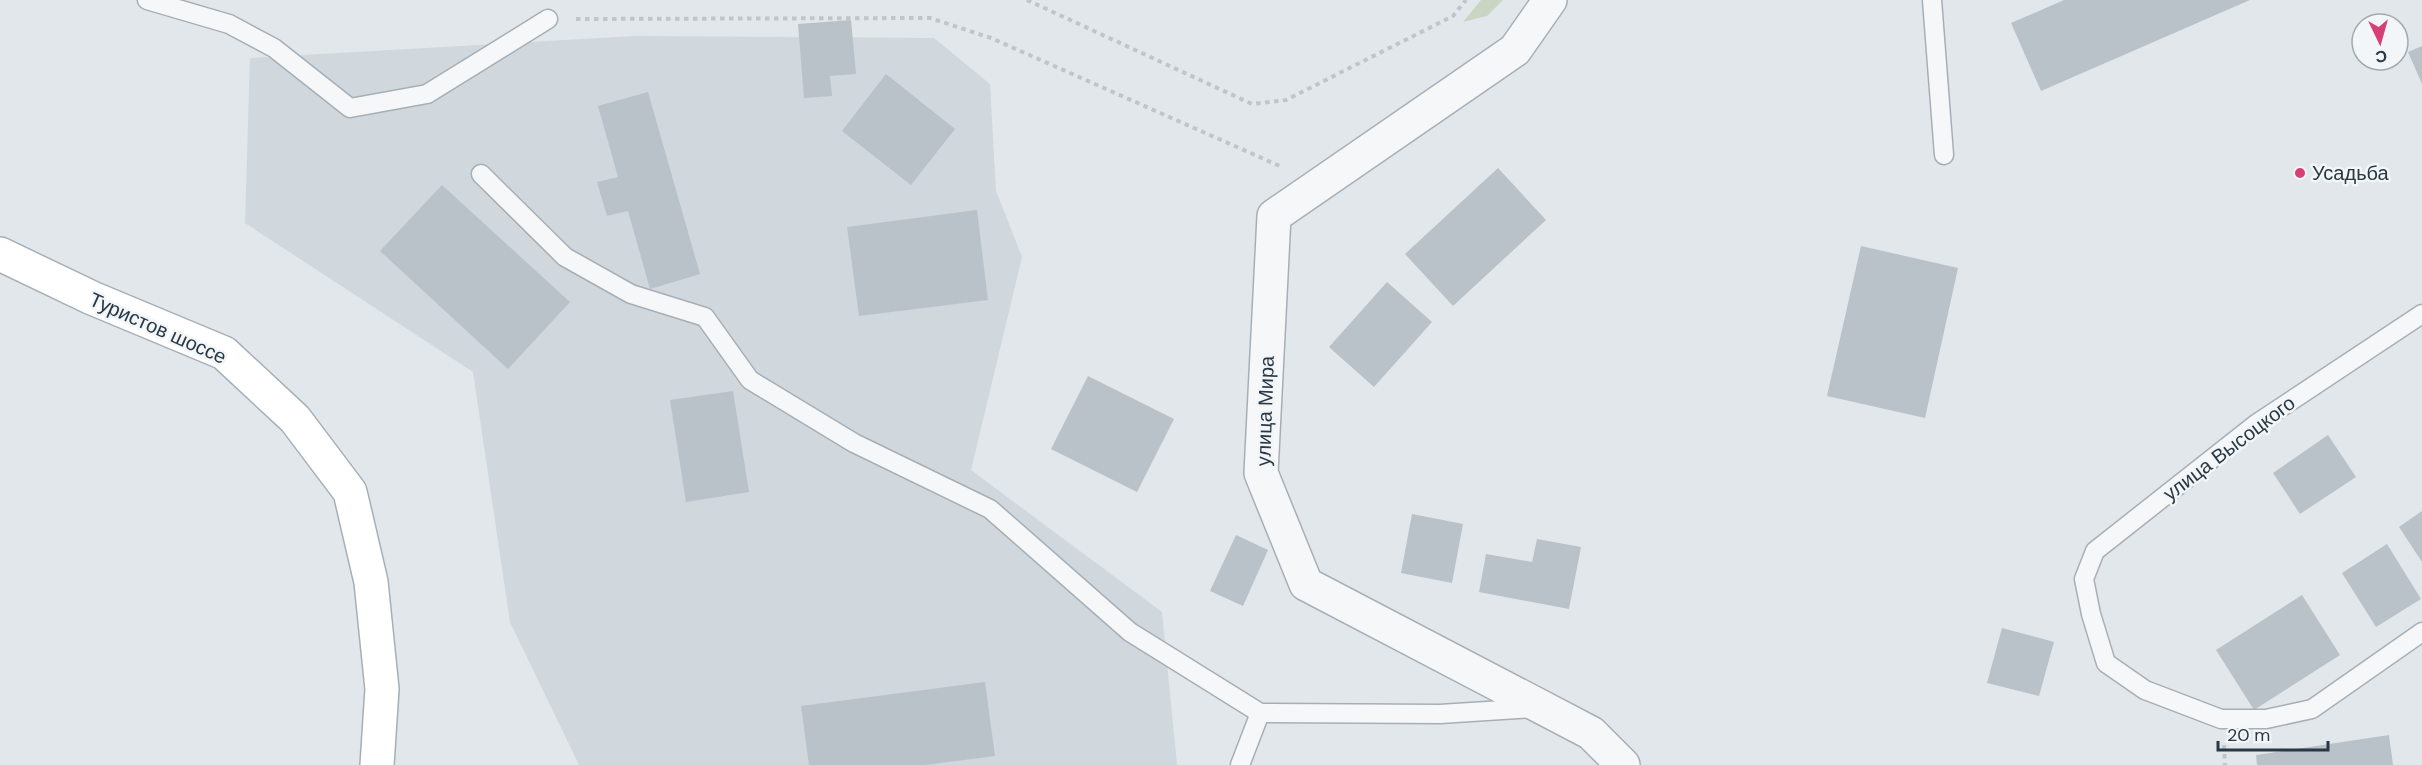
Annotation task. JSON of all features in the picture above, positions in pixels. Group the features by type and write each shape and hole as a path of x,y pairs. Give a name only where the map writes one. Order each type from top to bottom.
{"main road":[{"name":"Туристов шоссе","path":"0,254 92,298 224,353 295,419 350,492 371,582 382,689 377,765"}],"street":[{"name":"улица Мира","path":"1550,0 1515,50 1274,216 1261,473 1306,584 1591,733 1623,765"}],"lane":[{"path":"147,0 229,24 274,48 350,108 427,94 548,19"},
{"path":"1932,0 1944,155"},
{"path":"481,174 565,257 631,294 705,317 750,380 854,443 990,509 1130,632 1260,713 1440,714 1543,707"},
{"name":"улица Высоцкого","path":"2422,314 2256,424 2095,551 2084,579 2091,614 2106,663 2145,690 2221,719 2266,719 2312,709 2422,632"},
{"path":"1240,765 1260,713"}],"path":[{"path":"1027,0 1252,105 1286,100 1454,16 1466,0"},
{"path":"548,19 930,18 991,38 1321,184"}],"shaded area":[{"path":"635,36 934,38 990,84 996,191 1022,257 971,470 1162,612 1177,765 579,765 510,622 473,372 245,223 250,58"}],"green space":[{"path":"1481,0 1503,0 1487,16 1463,22"}],"building":[{"path":"2064,0 2250,0 2041,91 2011,23"},
{"path":"851,20 856,74 830,76 832,96 804,98 798,24"},
{"path":"2422,46 2422,84 2410,57 2410,51"},
{"path":"886,74 955,129 911,185 842,131"},
{"path":"648,92 700,274 650,289 628,211 607,216 597,182 618,177 598,106"},
{"path":"1498,168 1546,220 1453,306 1405,254"},
{"path":"442,185 570,302 508,369 380,251"},
{"path":"977,210 988,300 859,316 847,227"},
{"path":"1861,246 1958,268 1925,418 1827,396"},
{"path":"1387,282 1432,322 1374,387 1329,347"},
{"path":"1088,376 1174,419 1137,492 1051,449"},
{"path":"733,391 749,492 686,502 670,400"},
{"path":"2328,435 2356,477 2300,514 2273,473"},
{"path":"2422,511 2422,562 2399,527"},
{"path":"1412,514 1463,524 1452,583 1401,573"},
{"path":"1236,535 1268,550 1243,606 1210,591"},
{"path":"1537,539 1581,547 1569,609 1479,592 1486,554 1532,562"},
{"path":"2387,544 2421,599 2376,627 2342,573"},
{"path":"2302,595 2340,655 2254,710 2216,650"},
{"path":"2002,628 2054,642 2039,696 1987,683"},
{"path":"985,682 995,756 925,765 809,765 801,706"},
{"path":"2389,735 2393,765 2257,765 2256,755"}],"place":[{"name":"Усадьба","path":"2300,173"}]}
